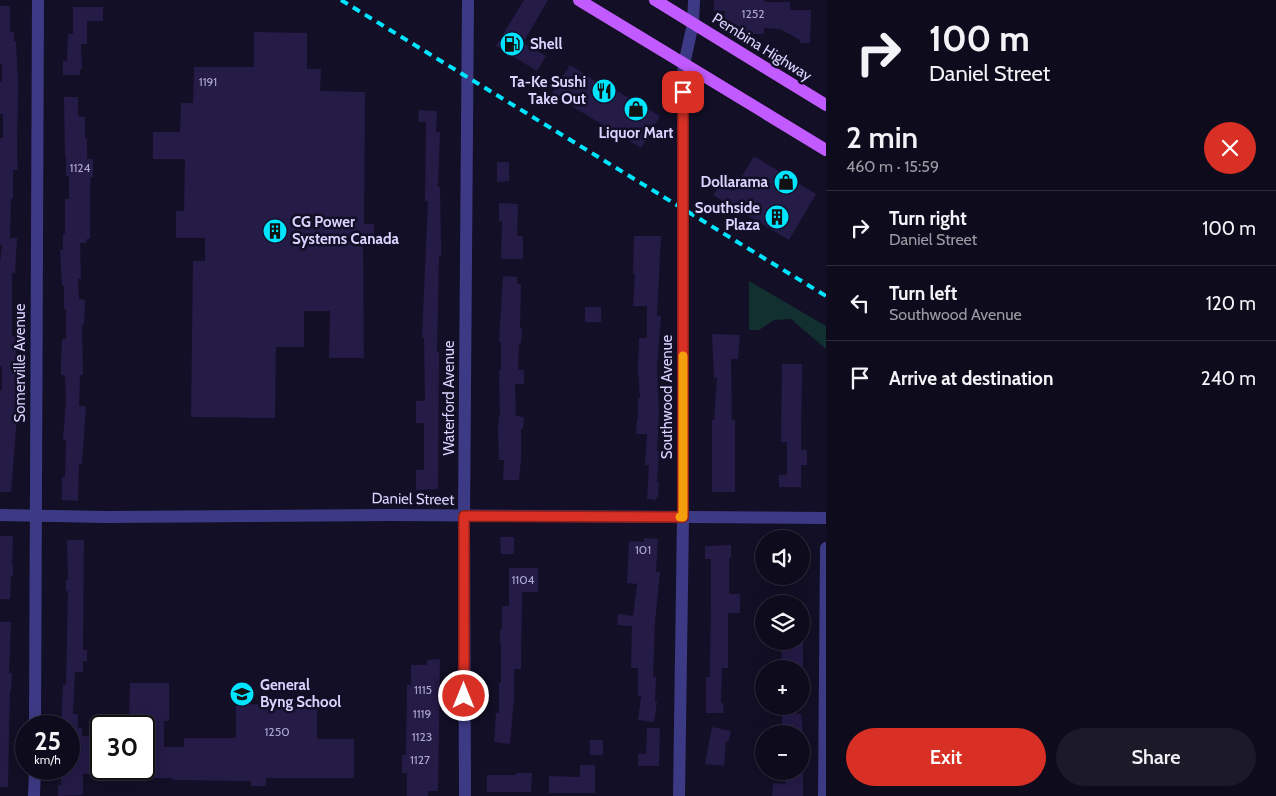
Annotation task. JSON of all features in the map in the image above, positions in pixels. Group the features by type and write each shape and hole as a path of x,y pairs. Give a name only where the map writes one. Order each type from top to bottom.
{"main road":[{"path":"579,0 826,150"},
{"name":"Pembina Highway","path":"655,0 826,105"}],"street":[{"name":"Somerville Avenue","path":"35,715 38,0"},
{"name":"Waterford Avenue","path":"465,796 464,516 468,0"},
{"name":"Southwood Avenue","path":"679,796 683,517 684,64 693,24 694,0"},
{"name":"Daniel Street","path":"0,515 826,518"},
{"path":"824,796 826,548"},
{"path":"34,796 35,780"}],"green space":[{"path":"749,281 826,326 826,349 791,319 774,320 759,330 749,330"}],"building":[{"name":"Shell","path":"524,0 548,0 523,43 546,56 537,71 496,46"},
{"path":"714,0 790,2 790,10 811,10 810,43 800,43 800,40 780,29 764,28 764,34 744,34 744,30 725,18 725,11 714,11"},
{"path":"0,6 10,6 10,32 14,32 14,41 16,41 18,83 18,170 13,170 10,238 17,238 15,273 12,273 12,336 16,336 16,429 11,492 0,492 0,390 2,390 2,366 0,366 0,263 2,245 0,245 0,138 3,138 3,114 0,114 2,64 0,64"},
{"path":"73,7 103,7 103,21 87,21 87,44 81,44 82,69 80,69 80,75 63,75 63,61 67,61 68,34 73,34"},
{"name":"CG Power Systems Canada","path":"254,32 307,33 307,69 321,69 320,91 365,92 364,224 374,224 374,237 363,237 364,358 329,358 330,311 304,311 304,347 276,347 275,418 191,417 193,261 205,261 205,238 176,238 176,211 184,211 185,159 153,159 153,132 180,132 181,103 193,103 194,67 254,67"},
{"path":"570,65 613,92 617,91 660,116 641,148 552,94"},
{"path":"64,97 78,97 78,116 85,117 87,159 93,159 93,177 91,177 90,190 90,239 87,239 86,243 80,243 81,279 78,279 79,299 85,300 84,325 82,325 83,375 80,375 79,406 86,406 82,464 79,464 78,501 62,500 62,477 65,477 66,440 63,440 66,400 65,375 61,375 61,361 62,339 66,339 66,309 64,309 64,286 62,286 60,250 63,250 63,234 65,234 65,199 69,199 69,176 66,176 65,157"},
{"path":"419,110 437,111 436,132 440,132 438,187 440,187 441,256 439,256 437,352 439,352 438,489 416,490 416,470 424,470 424,423 416,423 416,401 425,401 424,338 422,338 428,201 425,201 426,122 418,122"},
{"name":"Southside Plaza","path":"754,156 816,194 789,240 713,195 721,183 733,191"},
{"path":"497,162 509,162 509,181 497,182"},
{"path":"499,203 518,204 517,236 523,236 523,259 501,259 502,221 499,221"},
{"path":"634,236 661,236 657,316 661,316 657,366 659,413 657,451 659,451 657,482 659,482 656,500 647,499 649,465 645,465 647,434 636,434 638,398 640,398 638,370 639,338 647,338 647,306 633,306 635,274 633,274"},
{"path":"503,276 517,277 517,284 521,284 520,328 522,328 521,343 519,343 518,370 524,370 524,384 515,384 516,416 524,417 523,429 521,429 519,480 503,480 504,460 499,460 498,428 500,416 499,370 501,370 501,342 499,342"},
{"path":"585,307 601,307 601,322 585,322"},
{"path":"712,334 740,335 738,359 731,359 732,420 735,420 735,492 712,492 712,420 714,420 717,378 714,378"},
{"path":"782,364 802,364 801,450 807,450 807,465 801,465 801,487 779,487 779,475 787,475 787,442 781,442"},
{"path":"0,536 13,536 13,576 11,576 10,599 0,599"},
{"path":"500,537 514,537 514,554 501,554"},
{"path":"644,538 658,539 656,572 660,572 655,622 653,677 656,677 655,702 657,702 654,722 638,720 641,696 638,696 638,668 631,668 632,626 617,625 618,614 633,616 637,584 627,583 629,541 644,542"},
{"path":"67,540 84,540 83,650 87,650 87,661 83,661 83,672 75,672 73,714 78,715 62,715 63,684 66,685 68,591 66,591 66,580 68,580"},
{"path":"731,545 729,594 740,594 740,613 728,613 728,668 722,668 721,703 723,703 724,713 706,713 706,677 710,677 711,559 705,559 705,546"},
{"path":"509,568 538,568 538,592 522,592 521,669 514,669 514,698 510,744 494,742 496,713 499,713 499,683 501,683 500,629 502,629 502,606 509,606"},
{"path":"0,622 11,622 9,673 12,673 8,787 0,787"},
{"path":"781,650 803,650 803,660 782,660"},
{"path":"440,659 438,791 428,791 428,796 407,796 407,773 402,773 402,755 406,755 407,685 411,685 411,665 427,665 427,660"},
{"path":"130,683 169,683 169,721 164,721 164,747 184,747 184,738 236,738 236,704 317,705 317,739 354,739 354,778 266,778 266,786 251,786 251,781 155,778 155,715 129,715"},
{"path":"782,715 801,715 802,725 782,725"},
{"path":"712,727 731,731 728,742 726,741 724,766 705,764"},
{"path":"80,728 82,728 82,736 90,736 90,774 83,774 83,795 58,796 58,785 61,785 61,780 80,780"},
{"path":"647,728 660,728 659,766 638,766 638,754 646,754"},
{"path":"590,740 603,740 603,755 590,755"},
{"path":"580,765 595,765 595,793 549,793 549,776 580,777"},
{"path":"516,773 532,773 531,792 487,792 487,775 516,775"},
{"path":"785,780 803,780 803,796 772,796 773,783 785,784"}],"railway":[{"path":"341,0 826,296"}],"slow traffic":[{"path":"680,517 683,517 683,356"}],"place":[{"name":"Shell","path":"512,44"},
{"name":"Ta-Ke Sushi Take Out","path":"604,91"},
{"name":"Liquor Mart","path":"636,109"},
{"name":"Dollarama","path":"786,182"},
{"name":"Southside Plaza","path":"777,217"},
{"name":"CG Power Systems Canada","path":"275,231"},
{"name":"General Byng School","path":"242,694"}],"route":[{"path":"464,696 464,516 683,517 683,92"}]}
